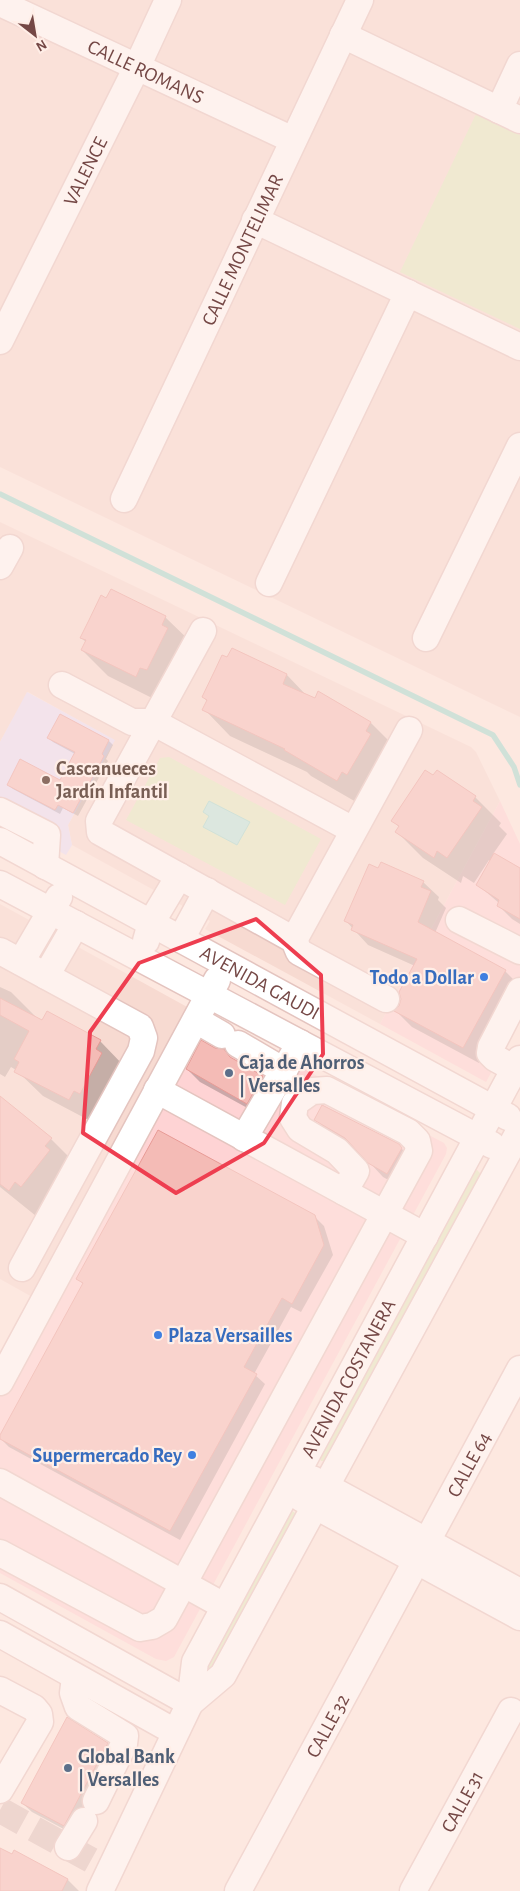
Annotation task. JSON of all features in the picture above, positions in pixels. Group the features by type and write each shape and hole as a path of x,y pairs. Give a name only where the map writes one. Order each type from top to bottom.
{"street":[{"name":"VALENCE","path":"0,341 138,67 168,0"},
{"name":"CALLE MONTELIMAR","path":"124,498 360,0"},
{"name":"CALLE ROMANS","path":"0,3 293,140"},
{"path":"343,35 509,115 520,65"},
{"path":"256,220 520,347"},
{"path":"269,583 408,293"},
{"path":"426,638 520,446"},
{"path":"203,631 99,821 100,832 294,940 299,952 386,999"},
{"path":"62,685 132,722 153,722 353,830"},
{"path":"294,940 409,730"},
{"path":"0,811 47,836 45,866"},
{"name":"AVENIDA GAUDI","path":"0,841 520,1124"},
{"path":"141,958 151,923 179,876"},
{"path":"22,1268 141,1051 144,1038 140,1027 10,957 32,921 51,911 70,879"},
{"name":"AVENIDA GAUDI","path":"0,884 507,1152"},
{"path":"184,941 210,893"},
{"path":"459,920 520,951"},
{"path":"46,976 76,924"},
{"path":"0,1382 226,964"},
{"path":"517,1064 495,1058 490,1053 491,1047 520,990"},
{"path":"196,1020 284,1071"},
{"path":"244,1138 300,1043"},
{"name":"AVENIDA COSTANERA","path":"100,1891 190,1702 195,1662 517,1064"},
{"path":"158,1090 425,1236"},
{"path":"0,1553 140,1628 152,1626 164,1619 419,1151 417,1141 408,1132 327,1090 312,1091 295,1103 293,1118 300,1129 337,1151 356,1171 344,1192"},
{"name":"AVENIDA COSTANERA","path":"190,1702 224,1675 520,1130"},
{"name":"CALLE 64","path":"421,1551 520,1369"},
{"path":"293,1481 421,1551 520,1617"},
{"path":"0,1482 224,1606"},
{"path":"421,1551 520,1592"},
{"name":"CALLE 32","path":"238,1891 421,1551"},
{"path":"0,1596 190,1702"},
{"path":"0,1634 175,1732"},
{"path":"68,1848 90,1811 124,1744 125,1736 78,1707 73,1693 75,1677"},
{"path":"0,1690 34,1708 39,1714 40,1722 0,1790"},
{"name":"CALLE 31","path":"413,1891 511,1712"}],"highlighted area":[{"path":"256,919 321,975 323,1054 264,1143 176,1193 83,1133 90,1032 139,963"}],"shaded area":[{"path":"0,0 520,0 520,717 0,467"},
{"path":"0,522 471,747 476,752 500,801 380,1024 205,929 210,921 72,845 68,825 114,740 28,692 0,742"},
{"name":"Cascanueces Jardín Infantil","path":"27,692 115,740 68,825 72,845 66,855 0,818 0,742"},
{"path":"500,801 520,844 520,1019 486,1082 380,1024"},
{"path":"0,904 189,1008 34,1298 0,1279"},
{"path":"189,1008 444,1143 447,1148 446,1154 174,1657 166,1661 156,1659 0,1573 0,1360"}],"green space":[{"path":"476,114 520,135 520,329 400,272"},
{"path":"169,757 321,839 285,905 126,820 160,758"},
{"path":"477,1170 481,1178 329,1461 321,1461 319,1454 471,1172"},
{"path":"291,1510 295,1513 296,1517 213,1676 203,1675"}],"water":[{"path":"209,801 250,822 237,845 203,827 209,816 203,812"}],"building":[{"path":"111,589 166,616 162,625 168,628 147,670 140,668 136,677 81,650 86,640 80,638 101,595 106,598"},
{"path":"232,648 287,674 283,684 315,698 318,691 371,722 366,731 371,734 347,775 342,772 337,781 285,749 202,710 207,700 202,697 222,655 227,657"},
{"path":"60,714 109,740 102,754 104,756 73,813 58,805 55,810 7,785 20,759 60,780 75,752 47,738"},
{"path":"425,770 433,775 437,770 476,796 473,801 482,807 447,858 437,851 434,858 395,832 399,826 391,821"},
{"path":"494,853 520,868 520,919 497,906 499,900 476,885"},
{"path":"381,862 424,881 421,887 431,891 418,922 506,970 463,1048 394,1011 399,1006 401,999 399,992 417,959 351,930 353,925 344,921 369,864 378,868"},
{"path":"0,998 42,1020 47,1011 101,1040 96,1049 102,1053 80,1094 74,1091 69,1100 14,1072 19,1062 14,1059 29,1031 0,1015"},
{"name":"Caja de Ahorros | Versalles","path":"201,1040 215,1048 224,1049 230,1057 263,1076 247,1104 186,1069"},
{"path":"0,1096 52,1138 45,1146 50,1150 21,1187 15,1182 9,1191 0,1184"},
{"path":"322,1105 399,1144 402,1148 387,1174 368,1163 345,1138 314,1120"},
{"name":"Plaza Versailles","path":"158,1130 315,1215 324,1245 292,1304 282,1298 244,1367 257,1374 170,1531 0,1439 0,1435 83,1283 76,1279"},
{"name":"Global Bank | Versalles","path":"67,1717 108,1743 64,1826 21,1803"},
{"path":"0,1848 12,1854 14,1850 68,1879 62,1891 0,1891"}],"waterway":[{"path":"0,494 493,735 514,767 520,785"}],"tunnel":[{"path":"0,1810 109,1870"}],"place":[{"name":"Cascanueces Jardín Infantil","path":"46,780"},
{"name":"Todo a Dollar","path":"484,977"},
{"name":"Caja de Ahorros | Versalles","path":"229,1073"},
{"name":"Plaza Versailles","path":"158,1335"},
{"name":"Supermercado Rey","path":"192,1455"},
{"name":"Global Bank | Versalles","path":"68,1768"}]}
